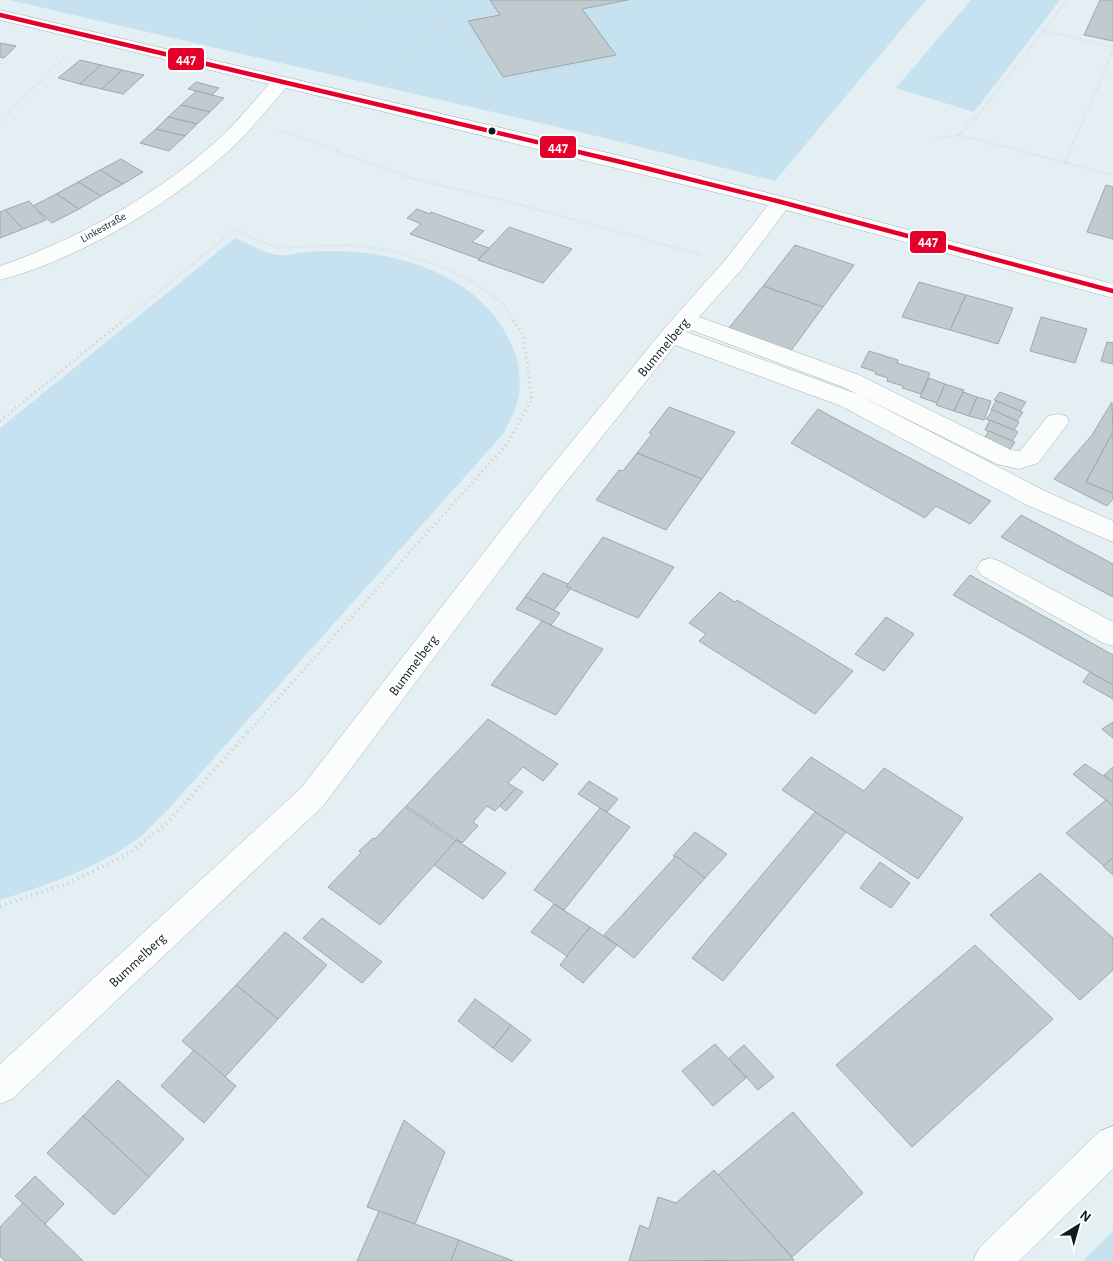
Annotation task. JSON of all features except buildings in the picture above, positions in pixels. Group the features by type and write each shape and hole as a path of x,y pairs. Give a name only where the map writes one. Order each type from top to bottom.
{"street":[{"path":"0,15 781,202 1113,291"},
{"name":"Linkestraße","path":"0,273 97,231 171,186 230,138 282,82"},
{"name":"Bummelberg","path":"0,1087 312,797 546,490 678,328 734,264 781,202"},
{"path":"678,328 799,360 851,381 1006,458 1019,460 1029,457 1057,422"},
{"path":"678,328 849,400 1036,498 1113,532"},
{"path":"990,568 1113,635"},
{"path":"992,1261 1113,1144"}],"path":[{"path":"366,102 464,0"},
{"path":"630,3 643,0"},
{"path":"959,135 979,114 1067,0"},
{"path":"251,6 269,29"},
{"path":"226,68 269,29 411,10 448,17"},
{"path":"445,21 493,82 624,55"},
{"path":"1042,30 1113,47"},
{"path":"0,121 87,36"},
{"path":"1065,163 1113,51"},
{"path":"249,118 410,178 503,200 734,264"},
{"path":"933,139 959,135 1113,175"},
{"path":"0,421 234,230 278,248 346,245 390,250 426,261 466,278 503,303 523,335 532,399 508,443 167,823 131,852 71,882 0,906"}],"shaded area":[{"path":"9,0 926,0 775,181 605,138"},
{"path":"971,0 1060,0 974,112 896,88"},
{"path":"235,238 272,254 288,255 303,252 334,251 379,255 421,266 441,274 460,285 492,313 505,331 518,363 520,377 519,397 516,407 503,434 147,831 104,860 87,868 0,900 0,428"},
{"path":"1113,1231 1113,1261 1083,1261"}],"transit line":[{"name":"447","path":"0,15 625,163 781,202 1113,291"}]}
